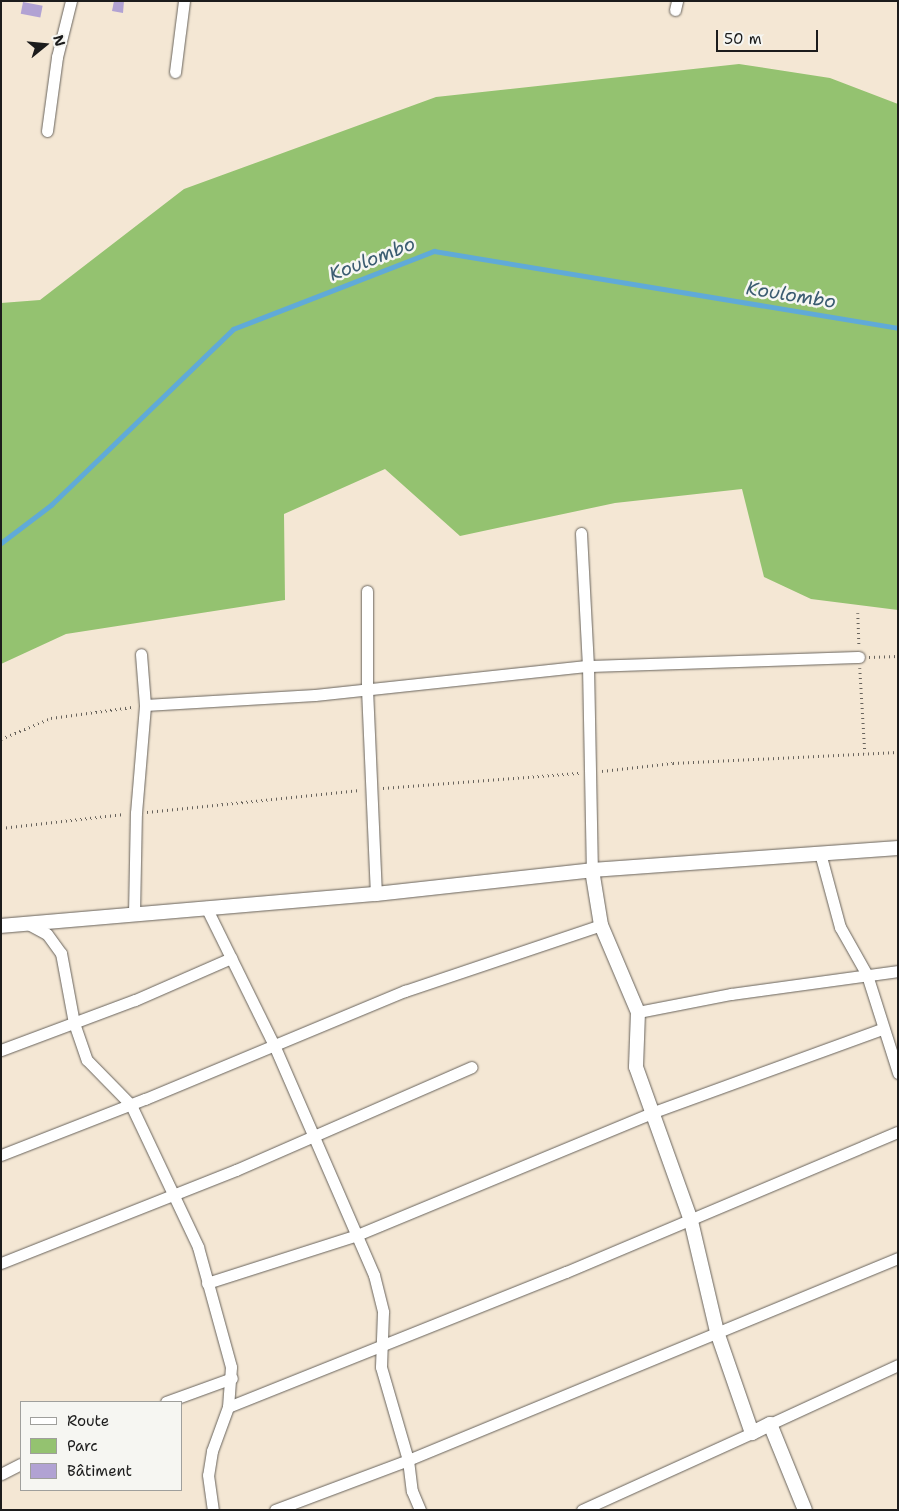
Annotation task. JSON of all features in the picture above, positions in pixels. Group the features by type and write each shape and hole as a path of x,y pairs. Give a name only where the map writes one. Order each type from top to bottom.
{"street":[{"path":"47,131 57,57 71,1"},
{"path":"175,72 184,1"},
{"path":"581,533 588,666 592,870 601,925 638,1012 636,1067 691,1221 717,1332 752,1433"},
{"path":"367,591 367,690 376,894"},
{"path":"134,914 136,813 145,705 141,654"},
{"path":"145,705 222,702 367,690 588,666 859,657"},
{"path":"1,926 206,907 376,894 592,870 898,848"},
{"path":"820,853 840,926 867,975 882,1029 897,1072"},
{"path":"206,907 274,1045 374,1275 383,1312 381,1367 408,1460 412,1492 420,1510"},
{"path":"28,924 47,934 61,953 74,1023 87,1060 131,1105 198,1247 228,1351 232,1378 228,1406 212,1451 208,1475 212,1510"},
{"path":"1,1156 131,1105 405,991 601,925"},
{"path":"1,1050 74,1023 231,958"},
{"path":"638,1012 731,994 898,971"},
{"path":"207,1283 357,1235 651,1113 882,1029"},
{"path":"1,1263 174,1194 472,1067"},
{"path":"228,1406 691,1221 898,1132"},
{"path":"275,1510 408,1460 898,1258"},
{"path":"582,1510 898,1364"},
{"path":"169,1401 232,1378"},
{"path":"770,1424 805,1510"},
{"path":"1,1474 20,1464"}],"path":[{"path":"858,613 864,753"},
{"path":"859,657 898,656"},
{"path":"1,739 51,718 145,705"},
{"path":"1,828 372,789 589,772 673,763 898,752"}],"green space":[{"path":"739,64 830,78 898,104 898,610 811,599 764,577 742,489 615,503 460,536 385,469 284,514 285,600 66,634 1,664 1,303 40,300 184,189 436,97"}],"building":[{"path":"114,1 124,1 123,13 112,11"},
{"path":"23,2 43,6 40,18 21,14"}],"waterway":[{"name":"Koulombo","path":"1,543 51,505 233,329 434,251 898,328"}]}
